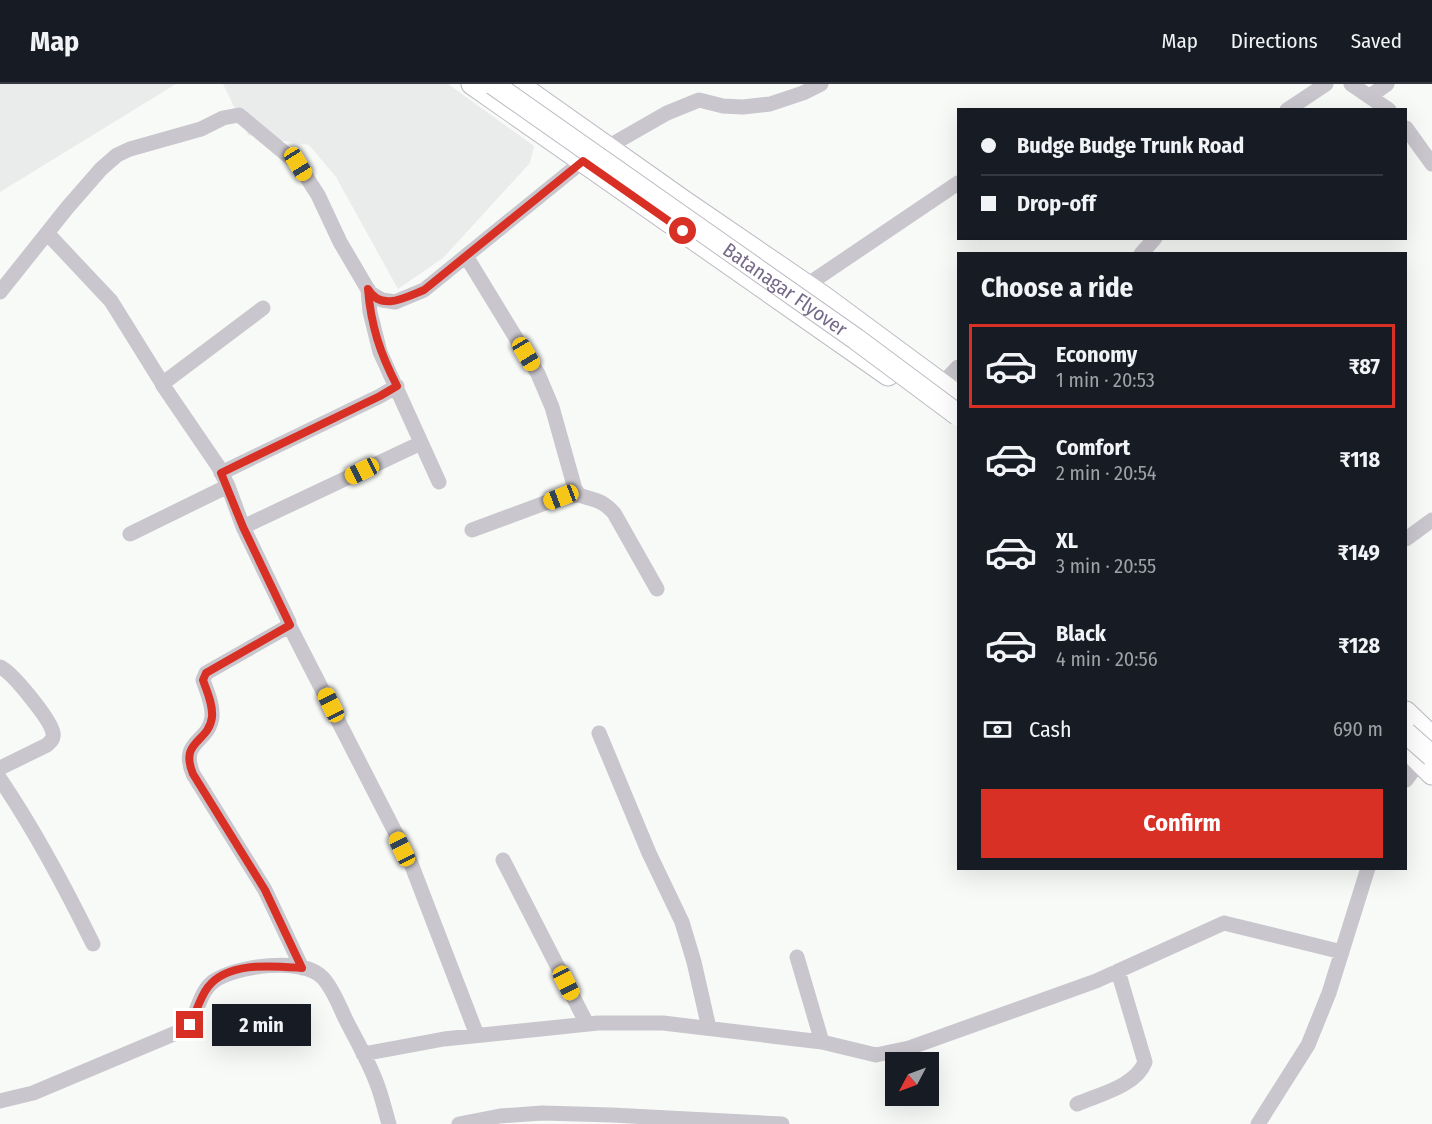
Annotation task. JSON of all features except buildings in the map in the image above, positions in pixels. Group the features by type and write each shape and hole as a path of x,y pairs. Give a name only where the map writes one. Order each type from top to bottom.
{"street":[{"path":"472,84 817,324 957,426"},
{"name":"Batanagar Flyover","path":"493,84 856,339 957,414"},
{"path":"518,84 807,285 950,390 957,370"},
{"path":"0,292 101,169 117,155 130,149 201,129 223,118 238,115 298,164 318,195 340,242 370,293 382,300 395,302 424,290 583,161 689,103 707,100 723,106 743,107 770,104 803,93 821,84"},
{"path":"1290,108 1326,84"},
{"path":"1351,84 1386,108"},
{"path":"1370,96 1387,84"},
{"path":"1407,129 1432,165"},
{"path":"807,285 957,184"},
{"path":"47,233 111,301 224,479 243,527 290,625 410,861 477,1035"},
{"path":"1143,252 1153,240"},
{"path":"466,256 538,374 552,407 575,489 579,495"},
{"path":"368,289 370,312 380,352 439,482"},
{"path":"162,383 263,308"},
{"path":"130,534 224,479 397,386"},
{"path":"243,527 421,442"},
{"path":"472,530 561,497 579,495 592,497 605,503 614,513 657,589"},
{"path":"1407,538 1432,520"},
{"path":"290,625 206,673 203,680 211,702 212,716 209,727 190,750 188,756 193,774 265,890 302,968"},
{"path":"0,667 6,670 46,719 54,735 47,745 0,768"},
{"path":"1407,713 1432,737"},
{"path":"599,733 648,853 682,922 709,1028"},
{"path":"1407,734 1424,759 1407,779"},
{"path":"0,779 26,817 93,944"},
{"path":"503,860 587,1024"},
{"path":"1258,1124 1308,1045 1322,1013 1367,870"},
{"path":"363,1054 477,1035 587,1024 663,1023 822,1042 876,1055 891,1053 1096,981 1224,923 1342,952"},
{"path":"797,957 822,1042"},
{"path":"0,1101 33,1093 183,1030 190,1025 206,989 226,974 240,969 264,966 302,968 323,977 333,994 377,1084 389,1124"},
{"path":"1077,1104 1127,1082 1140,1073 1144,1062 1118,971"},
{"path":"459,1124 500,1116 542,1113 612,1114 782,1124"}],"shaded area":[{"path":"0,84 176,84 0,192"},
{"path":"223,84 448,84 534,146 530,163 443,258 398,289 336,177 309,145 248,135"}],"route":[{"path":"190,1025 206,989 226,974 240,969 264,966 302,968 265,890 189,765 190,750 209,727 212,716 211,702 203,680 206,673 290,625 243,527 221,473 397,386 380,352 370,312 368,289 370,293 382,300 395,302 424,290 583,161 683,231"}]}
